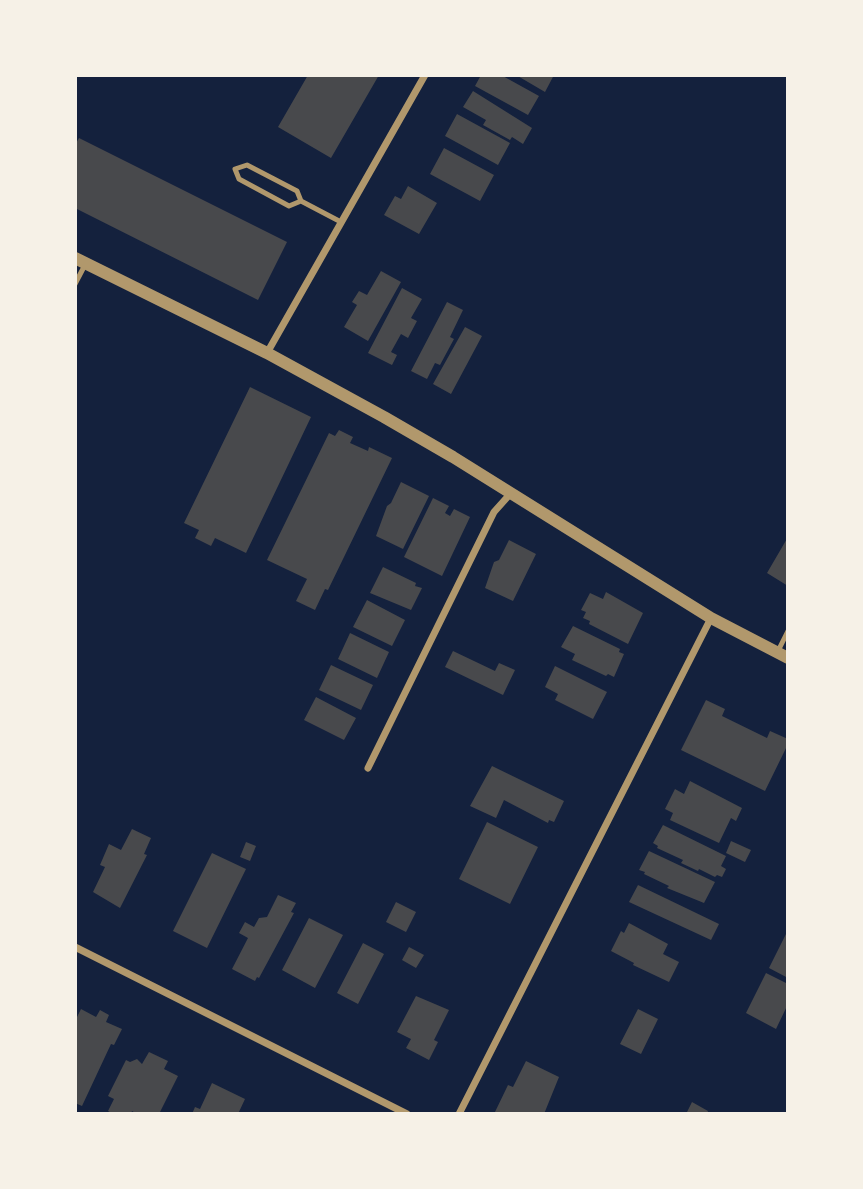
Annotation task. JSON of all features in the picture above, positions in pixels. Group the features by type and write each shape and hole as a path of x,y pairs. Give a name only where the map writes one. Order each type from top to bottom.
{"street":[{"path":"267,353 425,75"},
{"path":"80,261 267,353 453,457 711,618 782,655"},
{"path":"368,768 494,512 511,493"},
{"path":"459,1114 711,618"},
{"path":"75,947 407,1114"}],"lane":[{"path":"301,201 289,206 239,179 236,169 247,165 297,191 301,201 341,222"},
{"path":"75,284 80,261"},
{"path":"782,655 788,631"}],"building":[{"path":"308,75 379,75 331,158 278,127"},
{"path":"481,75 501,75 539,96 528,115 475,86"},
{"path":"516,75 554,75 545,92"},
{"path":"473,91 532,128 523,144 483,125 486,120 463,107"},
{"path":"457,114 510,143 498,165 445,136"},
{"path":"79,138 287,242 258,300 75,208 75,145"},
{"path":"444,148 494,175 480,201 430,174"},
{"path":"408,186 437,203 419,234 384,215 395,196 401,199"},
{"path":"381,271 401,282 368,341 344,327 357,305 352,302 359,291 367,295"},
{"path":"402,288 422,299 411,318 417,321 408,338 401,334 391,352 397,355 392,365 368,353"},
{"path":"447,302 463,310 450,337 454,339 440,365 435,363 427,379 411,371"},
{"path":"465,327 482,336 451,394 433,384"},
{"path":"250,387 311,417 246,553 215,538 211,546 195,538 199,530 184,523"},
{"path":"339,430 353,437 350,443 368,451 369,447 392,458 328,590 325,589 315,610 296,601 307,579 267,560 329,433 335,436"},
{"path":"401,482 429,496 403,549 376,536 387,506"},
{"path":"433,498 449,506 445,513 450,516 454,509 470,517 442,576 404,557"},
{"path":"788,537 788,586 767,573"},
{"path":"509,540 536,554 513,601 485,588 494,562 499,560"},
{"path":"383,567 422,588 411,610 370,593"},
{"path":"606,592 643,613 628,644 589,624 590,621 583,618 586,612 581,610 590,593 603,599"},
{"path":"367,600 405,620 392,646 353,627"},
{"path":"573,626 620,649 619,652 624,654 614,677 572,660 575,654 561,647"},
{"path":"350,633 389,652 377,678 338,659"},
{"path":"453,651 495,671 499,663 515,670 503,695 445,667"},
{"path":"331,665 373,685 361,710 319,690"},
{"path":"555,666 607,692 593,719 555,700 558,694 545,687"},
{"path":"316,697 356,718 344,740 304,720"},
{"path":"706,700 725,709 722,716 767,738 770,731 788,739 765,791 681,750"},
{"path":"492,766 564,801 554,822 549,820 548,823 504,800 496,818 470,806"},
{"path":"690,781 742,808 736,821 731,818 719,843 670,820 673,813 665,809 675,789 684,794"},
{"path":"487,822 538,847 510,904 459,879"},
{"path":"663,825 726,856 721,866 726,869 722,877 715,877 699,869 698,871 681,863 683,860 657,848 653,843"},
{"path":"132,829 151,838 144,854 147,855 120,908 93,892 105,867 100,865 109,844 121,850"},
{"path":"731,841 751,850 745,862 726,853"},
{"path":"246,842 256,846 250,861 240,857"},
{"path":"649,851 715,882 704,903 667,888 669,886 639,870"},
{"path":"212,853 246,869 207,948 173,931"},
{"path":"638,885 719,924 711,940 629,902"},
{"path":"278,895 296,903 291,912 294,913 255,981 232,969 248,938 239,933 245,922 254,927 259,918 267,917"},
{"path":"396,902 416,912 406,932 386,922"},
{"path":"309,918 343,935 315,988 282,970"},
{"path":"629,923 668,944 663,954 679,962 669,982 611,951 621,931 624,933"},
{"path":"788,930 788,978 769,968"},
{"path":"363,943 384,954 358,1004 337,993"},
{"path":"409,947 424,955 416,968 402,960"},
{"path":"766,973 788,984 788,1004 776,1029 746,1013"},
{"path":"416,996 449,1010 434,1040 438,1042 429,1060 406,1048 411,1039 397,1032"},
{"path":"81,1009 96,1017 100,1010 109,1015 106,1022 122,1029 114,1045 111,1044 82,1106 75,1103 75,1021"},
{"path":"638,1009 658,1019 641,1054 620,1044"},
{"path":"149,1052 168,1061 164,1069 178,1076 159,1114 137,1114 132,1111 131,1114 113,1114 108,1111 114,1099 108,1096 126,1060 130,1062 137,1059 142,1064"},
{"path":"526,1061 559,1077 544,1114 494,1114 508,1085 513,1087"},
{"path":"212,1083 245,1099 238,1114 192,1114 195,1107 200,1109"},
{"path":"692,1102 708,1111 707,1114 686,1114"}]}
